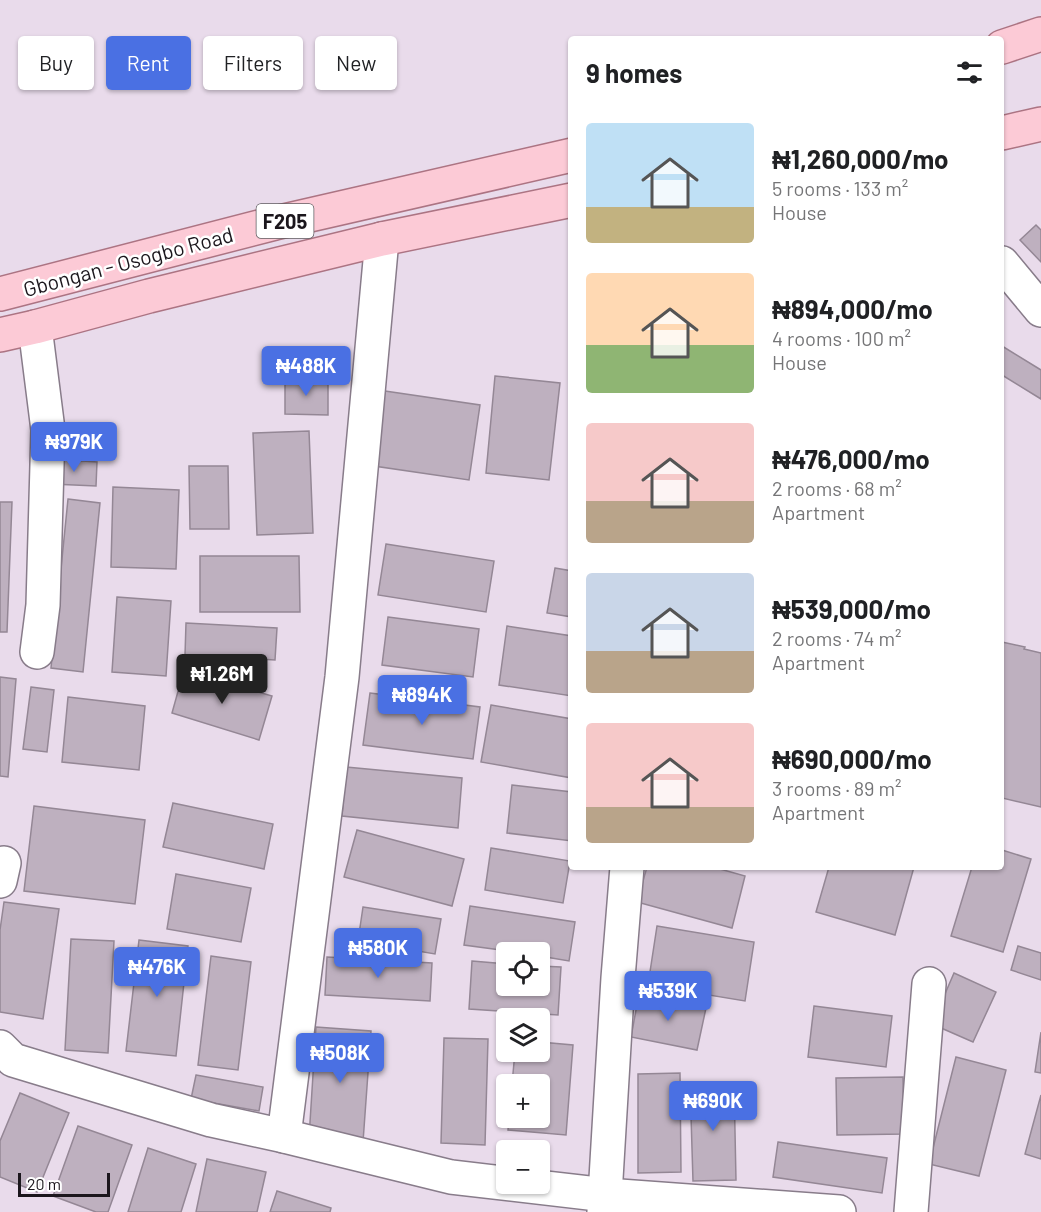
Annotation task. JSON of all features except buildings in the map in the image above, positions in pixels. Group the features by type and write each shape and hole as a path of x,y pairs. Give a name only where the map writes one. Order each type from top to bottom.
{"main road":[{"path":"1004,46 1041,34"},
{"path":"1004,62 1041,53"},
{"path":"1004,113 1041,105"},
{"path":"1004,133 1041,124"},
{"name":"Gbongan - Osogbo Road","path":"0,294 275,223 568,156"},
{"name":"Gbongan - Osogbo Road","path":"0,335 382,238 568,201"}],"street":[{"path":"284,1136 342,677 382,238"},
{"path":"1004,265 1041,310"},
{"path":"35,327 48,430 43,605 37,652"},
{"path":"605,1204 627,870"},
{"path":"911,1212 929,984"},
{"path":"0,1047 13,1060 211,1120 451,1177 605,1204 839,1212"}]}
